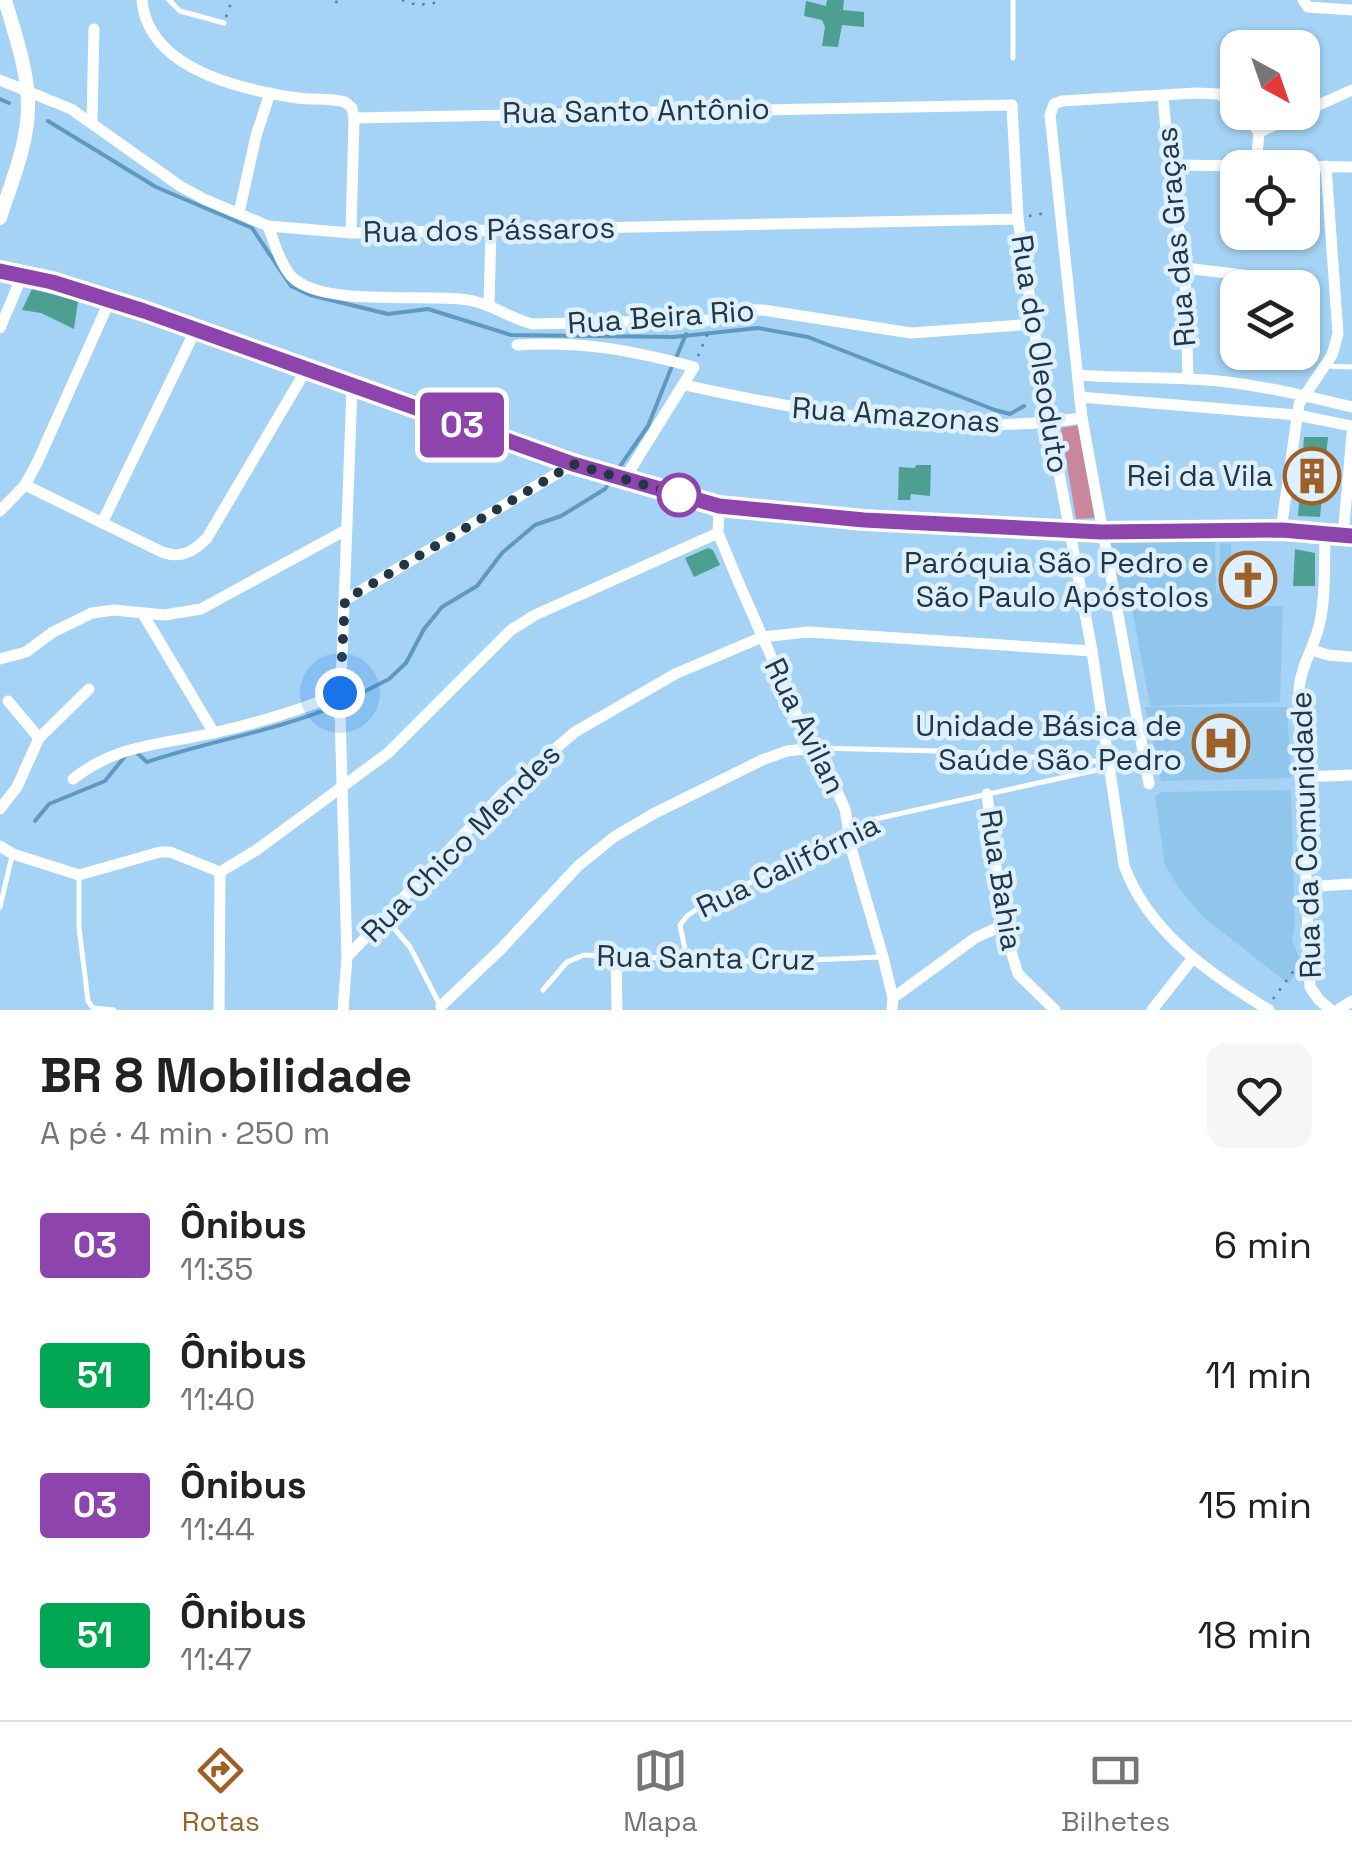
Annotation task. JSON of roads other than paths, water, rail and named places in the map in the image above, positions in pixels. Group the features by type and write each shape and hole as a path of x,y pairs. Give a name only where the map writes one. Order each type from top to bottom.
{"street":[{"path":"0,218 24,143 27,90 5,0"},
{"path":"142,0 152,32 174,56 210,74 270,93 239,213"},
{"path":"1302,0 1308,8 1352,10"},
{"path":"92,122 94,30"},
{"name":"Rua dos Pássaros","path":"0,80 71,109 180,186 268,226 352,234 1018,219"},
{"path":"1258,150 1260,132 1352,90"},
{"name":"Rua Santo Antônio","path":"270,93 346,102 354,118 1008,103 1012,107"},
{"path":"1162,96 1220,95"},
{"name":"Rua do Oleoduto","path":"1149,784 1082,418 1050,115 1054,104 1065,100 1162,96"},
{"name":"Rua das Graças","path":"1162,96 1186,268 1188,378"},
{"name":"Rua do Oleoduto","path":"1012,107 1018,219 1092,651 1124,865 1145,908 1193,958 1259,1007"},
{"path":"352,234 354,118"},
{"path":"1169,164 1220,166"},
{"path":"1320,166 1352,168"},
{"path":"1282,530 1296,415 1325,366 1338,334 1326,166"},
{"name":"Rua Beira Rio","path":"268,226 284,266 292,278 305,285 384,299 465,299 489,304 506,316 533,324 713,320 739,310 764,310 911,334 1034,324"},
{"path":"489,304 491,228"},
{"path":"1186,268 1220,272"},
{"path":"0,271 110,300 573,464 719,506 864,520 1101,532 1282,530 1348,536 1352,434"},
{"path":"0,328 22,276"},
{"path":"0,511 25,484 110,300"},
{"path":"102,524 195,331"},
{"path":"517,346 570,342 692,364 684,385 620,478"},
{"path":"25,484 174,556 197,548 207,538 306,370"},
{"path":"1078,375 1148,380 1188,378 1305,394 1352,407"},
{"name":"Rua Amazonas","path":"684,385 842,416 978,426 1082,418"},
{"path":"343,1010 347,957 340,696 352,388"},
{"path":"1080,397 1296,415 1352,426"},
{"path":"345,600 573,464"},
{"name":"Rua Avilan","path":"719,506 718,533 762,637 845,810 892,1004"},
{"path":"0,659 26,652 53,632 92,613 114,610 182,614 201,609 346,530"},
{"path":"220,872 255,852 388,753 511,630 535,614 718,533"},
{"name":"Rua da Comunidade","path":"1325,535 1322,616 1300,674 1300,777 1310,988 1318,1000 1334,1010"},
{"path":"144,614 214,733"},
{"name":"Rua Chico Mendes","path":"347,957 504,792 574,732 676,674 762,637 808,632 1092,651"},
{"path":"1312,650 1338,657 1352,656"},
{"path":"0,809 17,787 39,738 89,689"},
{"path":"73,779 118,752 214,733 340,696"},
{"path":"8,702 39,738"},
{"path":"441,1008 578,866 614,838 653,814 762,760 786,751 815,748"},
{"path":"1300,777 1352,775"},
{"name":"Rua Bahia","path":"987,794 1003,925 1018,974 1055,1010"},
{"path":"4,848 79,876 160,852 170,852 220,872"},
{"path":"219,1010 220,872"},
{"path":"1306,887 1352,884"},
{"path":"892,1004 974,938 1003,925"},
{"path":"616,956 617,1010"},
{"path":"1152,1010 1193,958"},
{"path":"1334,1010 1352,1001"}],"lane":[{"path":"169,0 180,11 224,23"},
{"path":"1012,58 1013,0"},
{"path":"1325,366 1352,366"},
{"path":"815,748 938,751 1109,765"},
{"name":"Rua Califórnia","path":"687,959 680,925 686,916 710,900 824,850 871,820 1109,765"},
{"path":"0,907 4,848"},
{"path":"79,876 88,1000 93,1008 114,1010"},
{"path":"385,918 410,947 441,1008"},
{"name":"Rua Santa Cruz","path":"542,990 556,971 575,958 768,962 883,957"}],"waterway":[{"path":"0,99 9,103"},
{"path":"48,121 156,187 252,228 291,286 310,295 388,314 428,309 511,335 674,337 758,328 808,337 995,410 1010,414 1024,406"},
{"path":"676,358 686,334"},
{"path":"616,472 648,426 672,366"},
{"path":"344,702 389,679 406,663 424,629 442,607 477,586 502,553 535,525 561,516 605,489 611,480"},
{"path":"137,753 147,762 335,706"},
{"path":"35,821 49,804 105,781 126,755"}],"place":[{"name":"Rei da Vila","path":"1312,476"},
{"name":"Paróquia São Pedro e São Paulo Apóstolos","path":"1248,580"},
{"name":"Unidade Básica de Saúde São Pedro","path":"1221,743"}]}
